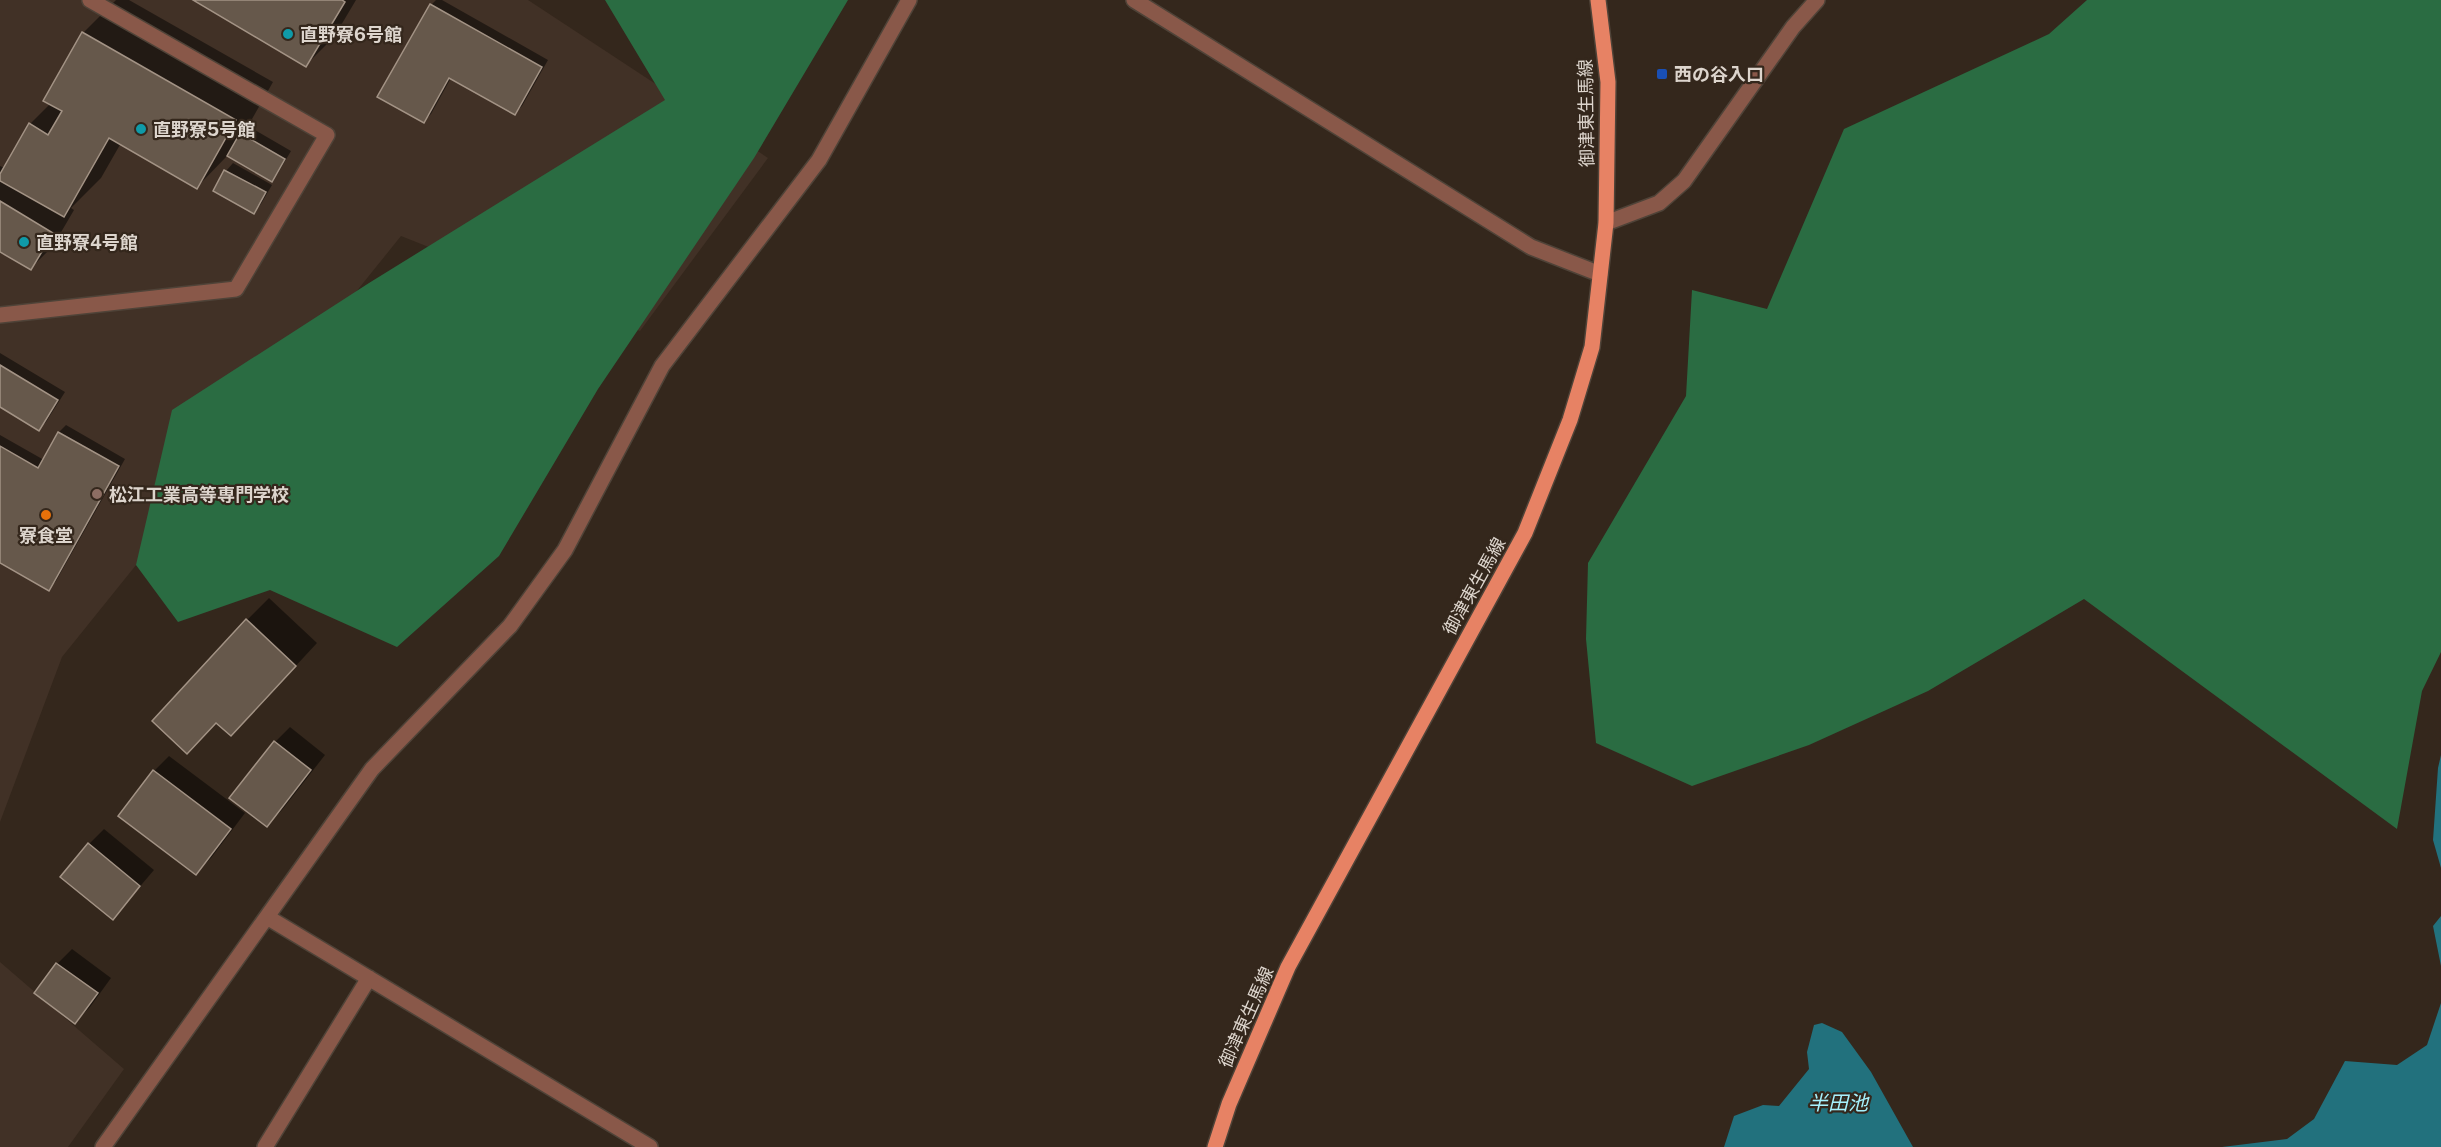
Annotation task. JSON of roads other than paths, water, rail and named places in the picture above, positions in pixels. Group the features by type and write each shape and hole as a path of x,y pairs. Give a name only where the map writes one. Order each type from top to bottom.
{"main road":[{"name":"御津東生馬線","path":"1215,1147 1229,1104 1288,967 1526,533 1570,420 1592,347 1606,222 1608,82 1598,0"}],"street":[{"path":"0,315 236,289 327,135 90,0"},
{"path":"103,1147 372,769 510,626 565,550 662,366 819,160 909,0"},
{"path":"1134,0 1531,247 1600,274"},
{"path":"1606,222 1659,203 1684,181 1793,27 1817,0"},
{"path":"267,917 650,1147"},
{"path":"265,1147 369,978"}],"water":[{"path":"2441,755 2441,868 2433,840"},
{"path":"2441,916 2441,966 2433,926"},
{"path":"2441,1003 2441,1147 2222,1147 2287,1139 2314,1119 2345,1061 2397,1065 2427,1045"},
{"name":"半田池","path":"1822,1023 1842,1032 1871,1072 1913,1147 1724,1147 1734,1116 1763,1105 1779,1106 1809,1069 1807,1052 1814,1025"}],"place":[{"name":"直野寮6号館","path":"288,34"},
{"name":"西の谷入口","path":"1662,74"},
{"name":"直野寮5号館","path":"141,129"},
{"name":"直野寮4号館","path":"24,242"},
{"name":"松江工業高等専門学校","path":"97,494"},
{"name":"寮食堂","path":"46,515"}]}
